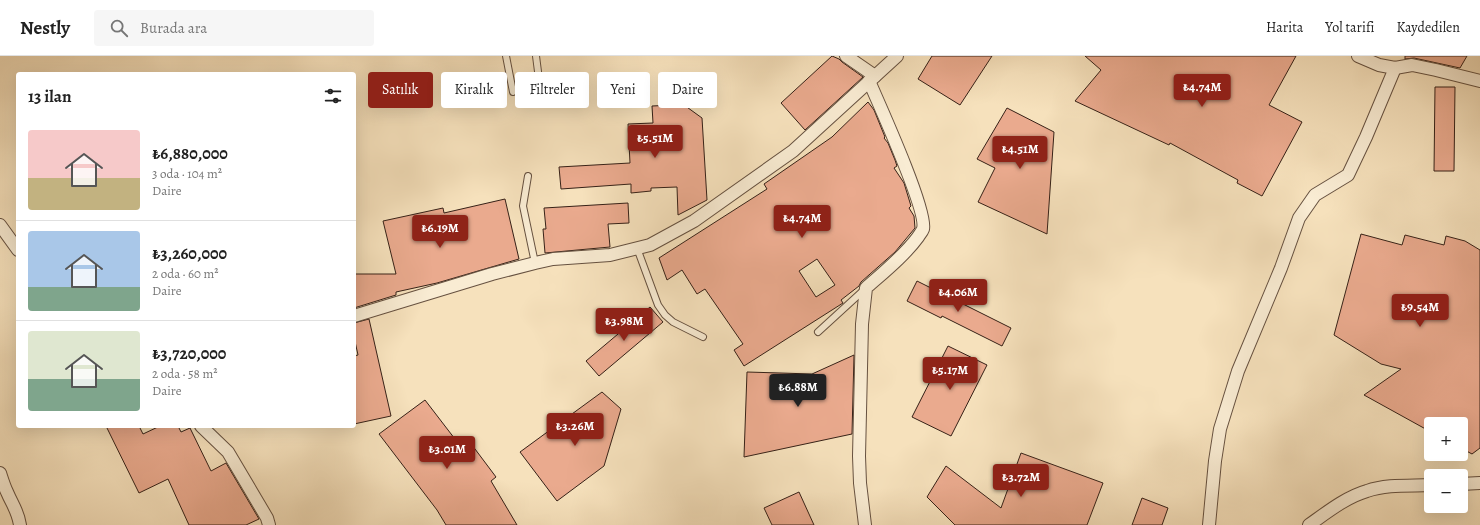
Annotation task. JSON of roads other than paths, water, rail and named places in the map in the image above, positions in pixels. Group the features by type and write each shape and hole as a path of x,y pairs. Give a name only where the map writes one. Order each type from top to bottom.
{"street":[{"path":"846,56 872,79 920,207 923,222 923,229 910,248 866,288 862,324 859,456 860,483 865,525"},
{"path":"356,315 492,274 535,263 553,259 610,255 650,245 694,221 793,151 897,56"},
{"path":"1358,56 1379,65 1394,68 1412,66 1436,70 1480,81"},
{"path":"1209,525 1215,460 1220,429 1238,371 1281,268 1299,218 1315,195 1348,175 1366,137 1394,68"},
{"path":"0,225 16,247"},
{"path":"203,428 228,452 267,518 269,525"},
{"path":"0,473 7,493 13,502 19,517 20,525"},
{"path":"1468,484 1480,483"},
{"path":"1309,525 1346,501 1366,491 1384,487 1424,485"}],"lane":[{"path":"506,56 513,92"},
{"path":"536,56 538,72"},
{"path":"528,176 522,206 535,263"},
{"path":"637,248 658,305 665,315 673,322 703,337"},
{"path":"818,332 866,288"}]}
